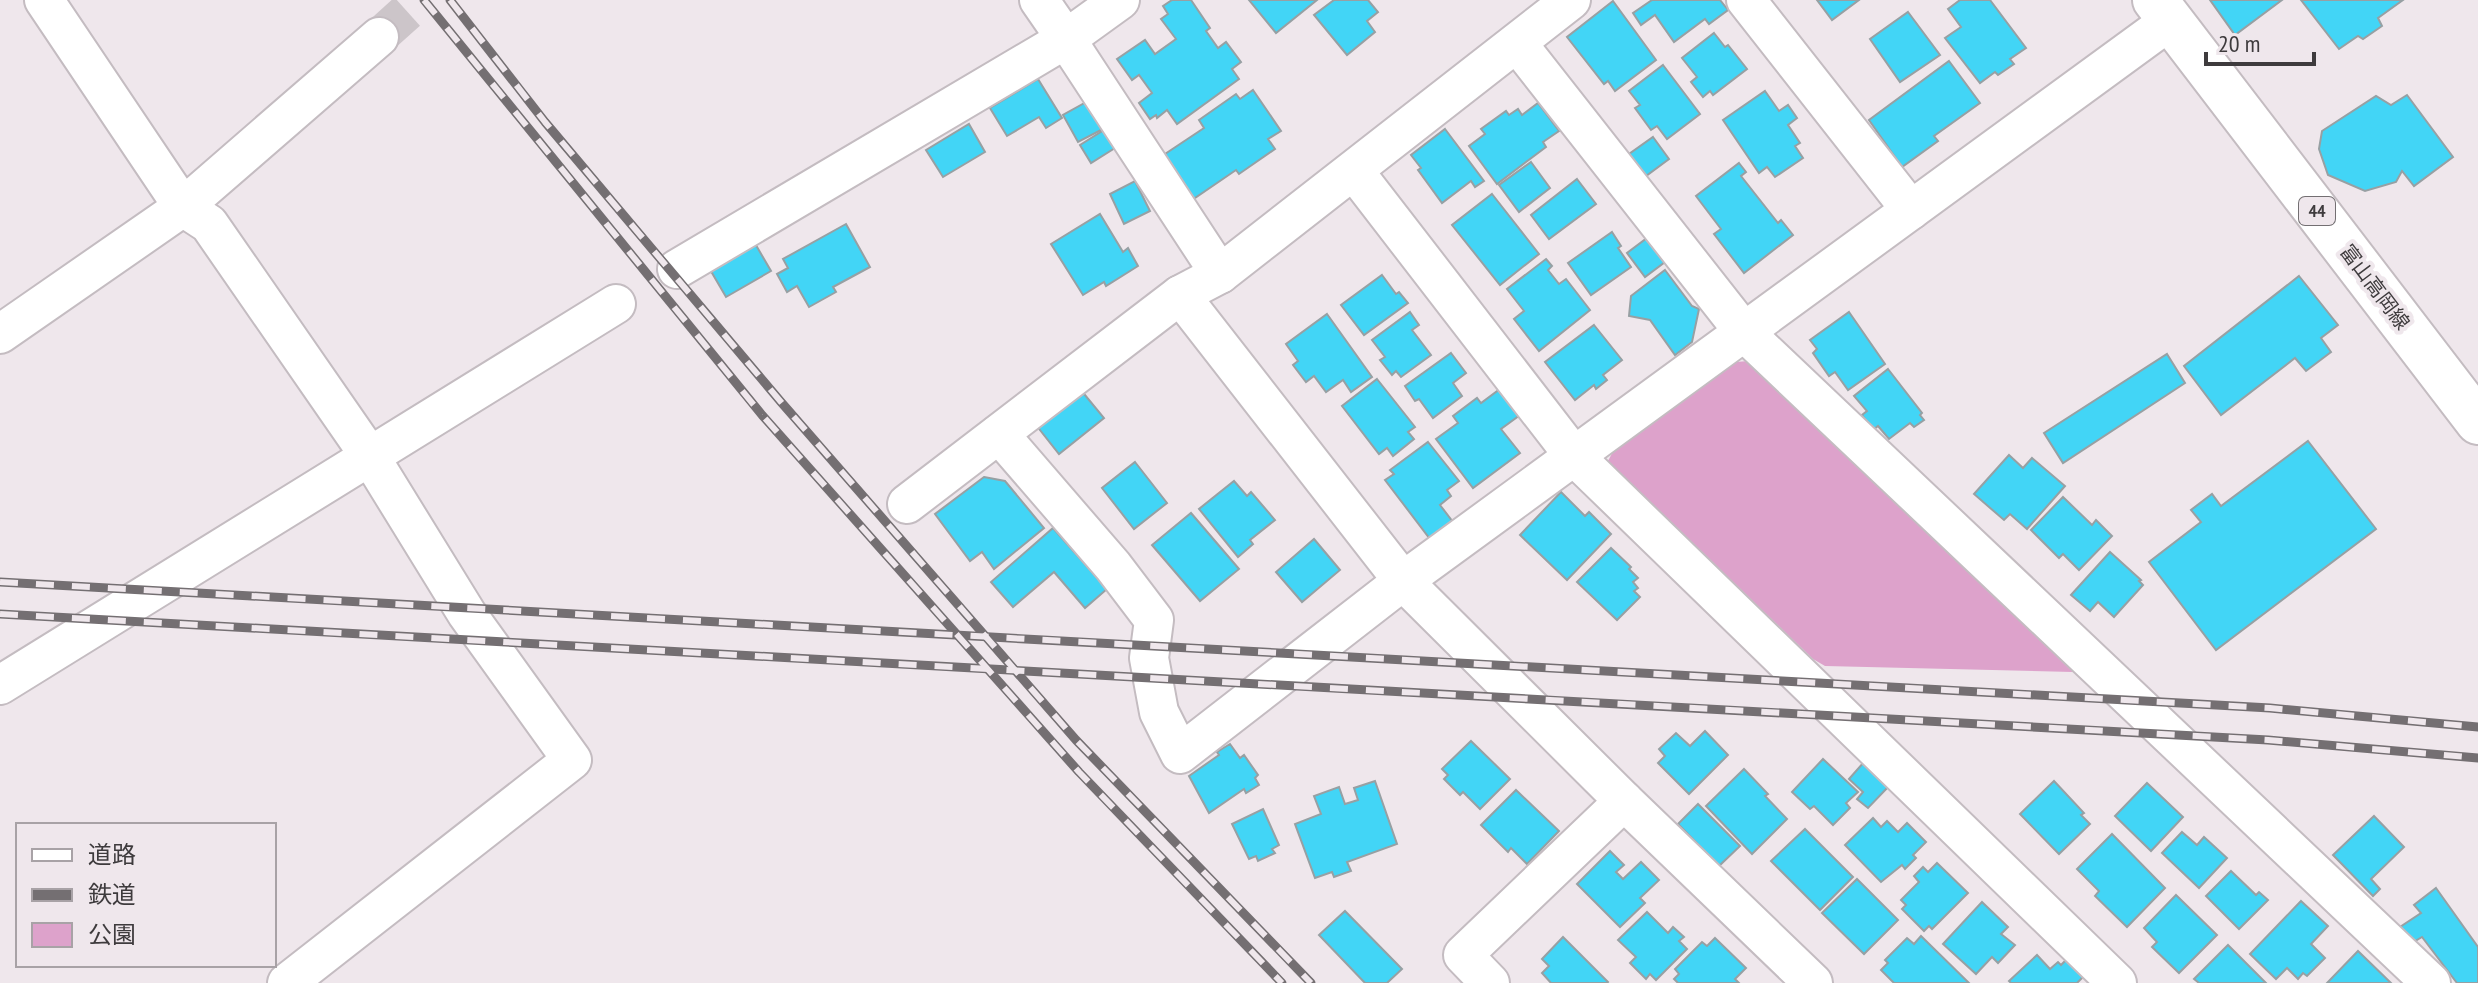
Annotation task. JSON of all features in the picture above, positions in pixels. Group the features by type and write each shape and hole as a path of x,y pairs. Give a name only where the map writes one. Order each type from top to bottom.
{"main road":[{"name":"富山高岡線","path":"2163,10 2478,422"}],"street":[{"path":"44,0 183,207 209,224 369,455 467,614 572,760 287,983"},
{"path":"1039,0 1220,274"},
{"path":"677,269 1066,39 1120,0"},
{"path":"907,504 1180,295 1220,274 1571,0"},
{"path":"1746,0 1911,210"},
{"path":"999,434 1113,566 1154,620 1149,658 1159,712 1180,754 1403,581 1911,210 2163,10"},
{"path":"0,334 183,207 379,37"},
{"path":"1517,43 1744,332 2431,983"},
{"path":"1354,171 1574,456 2117,983"},
{"path":"1180,295 1403,581 1813,983"},
{"path":"0,685 616,304"},
{"path":"1490,983 1463,955 1624,801"}],"green space":[{"path":"1749,361 2073,672 1825,666 1813,659 1608,461 1617,444 1722,363"}],"building":[{"path":"1172,0 1191,0 1210,28 1206,31 1218,48 1226,42 1241,62 1232,69 1239,79 1177,124 1167,110 1150,119 1139,103 1152,93 1139,75 1132,80 1117,59 1145,40 1155,54 1176,39 1161,19 1168,14 1163,6"},
{"path":"1249,0 1317,0 1276,33"},
{"path":"1334,0 1368,0 1378,12 1367,21 1375,32 1347,55 1314,15"},
{"path":"1652,0 1720,0 1728,10 1709,24 1705,19 1674,42 1655,15 1641,25 1633,13"},
{"path":"1817,0 1859,0 1832,20"},
{"path":"1960,0 1990,0 2026,48 2010,59 2014,64 1980,83 1945,38 1961,27 1948,9"},
{"path":"2210,0 2282,0 2235,35"},
{"path":"2301,0 2403,0 2378,18 2382,26 2363,39 2358,36 2339,49"},
{"path":"1613,1 1656,60 1615,91 1608,81 1604,84 1567,37"},
{"path":"1908,12 1940,55 1900,82 1870,39"},
{"path":"1714,33 1747,69 1713,95 1710,91 1703,97 1691,82 1697,77 1682,58"},
{"path":"1949,61 1980,103 1934,136 1938,141 1902,167 1869,120"},
{"path":"1663,65 1700,114 1667,139 1657,126 1651,130 1635,108 1640,105 1629,91"},
{"path":"1038,79 1062,118 1046,128 1039,117 1007,136 990,108"},
{"path":"1253,90 1281,131 1268,139 1275,149 1239,174 1236,170 1189,202 1159,158 1204,128 1199,120 1236,94 1240,99"},
{"path":"1765,91 1779,111 1788,105 1797,118 1788,125 1800,143 1795,146 1803,158 1775,177 1767,167 1759,173 1723,120"},
{"path":"2407,95 2453,157 2414,186 2402,171 2396,182 2365,191 2328,175 2319,149 2322,131 2376,96 2391,105"},
{"path":"1088,101 1103,129 1078,142 1063,115"},
{"path":"1538,103 1559,131 1543,142 1546,147 1497,184 1469,146 1485,134 1481,129 1506,111 1509,115 1518,109 1522,115"},
{"path":"969,124 985,152 943,177 926,150"},
{"path":"1445,129 1484,181 1475,187 1471,181 1442,203 1411,155"},
{"path":"1104,130 1115,148 1091,163 1080,145"},
{"path":"1653,137 1669,159 1646,176 1629,154"},
{"path":"1531,162 1550,188 1519,212 1499,185"},
{"path":"1739,163 1746,172 1741,176 1778,223 1781,220 1793,235 1744,273 1714,234 1721,229 1696,196"},
{"path":"1577,179 1596,204 1549,239 1531,215"},
{"path":"1135,181 1150,211 1124,224 1110,194"},
{"path":"1492,194 1539,254 1500,285 1452,225"},
{"path":"1100,214 1123,252 1128,248 1138,266 1106,286 1104,282 1083,295 1051,244"},
{"path":"846,224 870,267 833,287 836,292 809,307 797,286 787,292 777,274 788,268 783,259"},
{"path":"1612,232 1631,267 1591,295 1568,263"},
{"path":"1647,238 1665,262 1645,277 1627,253"},
{"path":"753,240 771,271 726,297 708,266"},
{"path":"1546,259 1552,266 1548,270 1559,284 1566,279 1590,310 1539,351 1514,319 1524,311 1507,289"},
{"path":"1665,270 1692,306 1699,309 1692,342 1675,355 1650,320 1629,316 1631,296"},
{"path":"1382,275 1396,294 1399,292 1408,303 1364,335 1341,305"},
{"path":"2299,276 2338,325 2321,338 2331,352 2306,371 2295,358 2221,415 2184,366"},
{"path":"1410,312 1419,325 1412,330 1431,355 1401,377 1396,371 1392,375 1380,360 1385,357 1372,340"},
{"path":"1849,312 1885,364 1848,390 1835,372 1829,376 1813,353 1817,349 1810,340"},
{"path":"1327,314 1372,377 1351,392 1343,380 1326,392 1314,376 1306,382 1293,365 1298,361 1286,344"},
{"path":"1594,325 1622,360 1603,375 1607,380 1596,389 1594,385 1575,400 1545,362"},
{"path":"1451,353 1466,373 1453,383 1462,396 1433,418 1405,386"},
{"path":"2167,354 2185,383 2063,463 2044,433"},
{"path":"1888,369 1922,413 1920,415 1924,420 1914,427 1910,423 1889,439 1878,426 1873,430 1862,415 1867,411 1854,396"},
{"path":"1377,379 1415,427 1408,432 1414,439 1393,456 1387,448 1379,454 1342,406"},
{"path":"1080,389 1104,418 1059,454 1036,425"},
{"path":"1500,389 1520,415 1501,429 1520,453 1473,488 1436,439 1458,423 1453,416 1477,398 1481,403"},
{"path":"2308,441 2376,529 2216,650 2149,562 2201,522 2191,510 2212,494 2221,506"},
{"path":"1428,442 1459,481 1447,490 1451,496 1440,505 1453,522 1430,539 1385,480 1394,474 1390,470"},
{"path":"2009,455 2023,468 2032,458 2065,486 2027,529 2010,514 2004,520 1974,494"},
{"path":"1135,462 1167,503 1134,529 1102,488"},
{"path":"984,477 1005,481 1044,528 994,569 982,552 970,561 935,514"},
{"path":"1234,481 1247,496 1251,492 1275,520 1250,540 1253,544 1238,557 1199,509"},
{"path":"1561,492 1585,516 1589,512 1611,534 1567,580 1520,535"},
{"path":"2063,497 2092,525 2096,520 2112,536 2079,570 2063,554 2059,558 2031,530"},
{"path":"1191,513 1239,569 1200,601 1152,545"},
{"path":"1053,528 1107,589 1085,608 1054,572 1013,607 991,582"},
{"path":"1314,539 1340,570 1302,602 1276,572"},
{"path":"1611,548 1638,578 1633,582 1638,588 1634,591 1640,597 1617,620 1577,582"},
{"path":"2110,552 2143,585 2114,617 2098,602 2090,611 2071,595"},
{"path":"1705,731 1728,755 1689,794 1658,763 1665,756 1659,749 1676,733 1690,746"},
{"path":"1471,741 1510,779 1480,809 1444,779 1448,775 1442,769"},
{"path":"1230,744 1240,758 1244,755 1258,775 1255,778 1259,785 1246,793 1244,789 1209,813 1189,776"},
{"path":"1823,759 1858,792 1846,803 1850,808 1833,825 1814,806 1810,809 1792,792"},
{"path":"1864,762 1890,785 1868,808 1857,799 1863,792 1849,779"},
{"path":"1744,769 1787,819 1752,854 1706,806"},
{"path":"1375,781 1397,844 1347,862 1351,871 1334,877 1332,872 1315,878 1295,824 1321,814 1314,796 1339,787 1345,804 1358,800 1354,788"},
{"path":"2054,781 2084,813 2081,815 2090,824 2059,854 2020,814"},
{"path":"2147,783 2183,817 2151,851 2115,816"},
{"path":"1516,790 1559,831 1527,864 1511,848 1508,852 1481,825"},
{"path":"1698,804 1740,846 1719,866 1678,824"},
{"path":"1263,809 1279,845 1272,849 1275,853 1258,861 1256,856 1249,859 1232,824"},
{"path":"2374,816 2404,847 2371,879 2380,889 2373,896 2333,855"},
{"path":"1873,818 1881,827 1887,821 1898,832 1907,823 1926,842 1905,869 1902,865 1881,882 1845,845"},
{"path":"1805,829 1853,877 1820,910 1771,861"},
{"path":"2182,832 2197,845 2204,837 2227,858 2199,888 2162,853"},
{"path":"2112,834 2165,888 2127,927 2095,896 2099,891 2077,869"},
{"path":"1610,851 1624,865 1616,872 1623,879 1641,862 1659,880 1640,898 1645,903 1620,927 1577,884"},
{"path":"1937,863 1968,893 1932,929 1929,926 1924,931 1902,909 1906,905 1901,900 1919,882 1914,876 1923,867 1928,872"},
{"path":"2231,871 2256,895 2259,892 2268,900 2239,929 2206,896"},
{"path":"1857,879 1898,920 1864,954 1822,913"},
{"path":"2436,888 2478,947 2478,983 2457,983 2422,937 2412,943 2400,927 2421,913 2414,905"},
{"path":"2176,895 2217,935 2179,973 2152,947 2157,942 2144,928"},
{"path":"2301,901 2328,926 2311,944 2325,958 2307,976 2303,973 2298,979 2287,968 2276,979 2250,954"},
{"path":"1982,902 2008,927 2001,934 2015,945 1998,963 1992,957 1976,974 1943,944"},
{"path":"1345,911 1402,969 1387,983 1365,983 1319,935"},
{"path":"1647,912 1668,933 1673,927 1684,937 1679,941 1687,949 1656,980 1650,974 1646,979 1630,963 1636,957 1618,940"},
{"path":"1921,936 1969,983 1894,983 1881,970 1888,963 1885,960 1907,938 1914,944"},
{"path":"1563,937 1607,983 1551,983 1542,973 1549,966 1542,959"},
{"path":"1715,938 1746,968 1735,979 1739,983 1678,983 1674,979 1679,974 1675,969 1702,942 1707,946"},
{"path":"2228,945 2266,983 2199,983 2194,979"},
{"path":"2358,951 2391,983 2327,983"},
{"path":"2037,955 2050,969 2068,958 2085,975 2077,983 2009,981"}],"tunnel":[{"path":"379,37 420,0"}],"railway":[{"path":"424,0 762,415 1079,772 1282,983"},
{"path":"450,0 545,122 781,402 1076,740 1311,983"},
{"path":"0,582 2270,708 2478,727"},
{"path":"0,614 2268,740 2478,758"}]}
